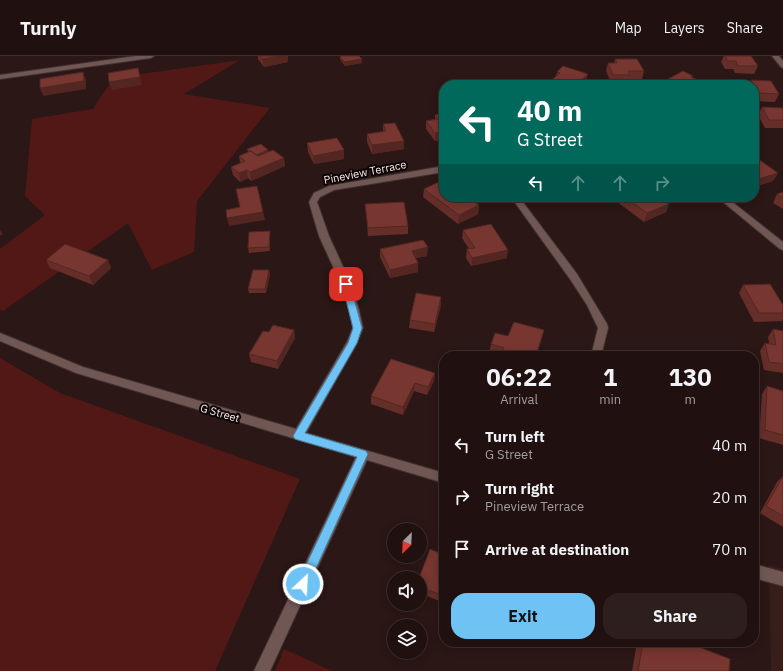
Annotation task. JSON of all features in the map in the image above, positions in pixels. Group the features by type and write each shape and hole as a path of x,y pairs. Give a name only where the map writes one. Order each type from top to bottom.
{"street":[{"path":"0,77 151,56"},
{"path":"775,56 783,66"},
{"name":"Pineview Terrace","path":"298,436 352,343 358,328 346,284 324,236 314,207 314,198 317,194 332,188 439,170"},
{"path":"518,202 588,297 603,328 597,351"},
{"path":"728,202 783,247"},
{"name":"G Street","path":"0,337 80,370 298,436 439,477"},
{"path":"262,671 363,454"},
{"path":"759,572 783,579"}],"shaded area":[{"path":"240,60 184,94 270,108 197,201 194,252 152,270 128,223 3,311 0,310 0,249 45,215 25,196 32,119 93,109 113,78"},
{"path":"0,358 60,393 300,479 215,671 0,671"},
{"path":"769,565 783,569 783,671 771,671"},
{"path":"284,649 332,671 275,671"}],"building":[{"path":"260,56 280,56 262,59"},
{"path":"340,56 359,56 362,59 344,62"},
{"path":"725,56 751,56 758,66 738,66 736,61 728,61"},
{"path":"615,59 637,59 644,71 628,71 630,75 613,75 608,63 617,63"},
{"path":"563,66 588,74 581,80 551,80 560,73 557,72"},
{"path":"138,68 140,77 109,82 108,73"},
{"path":"683,71 698,80 670,80 668,79"},
{"path":"83,72 84,81 40,88 40,79"},
{"path":"759,80 771,81 779,94 759,93"},
{"path":"762,107 783,108 783,120 769,120"},
{"path":"439,114 439,132 435,133 426,121 438,119 435,115"},
{"path":"395,123 404,141 372,145 367,134 386,131 383,124"},
{"path":"337,138 344,150 313,156 307,143"},
{"path":"261,144 268,150 256,155 247,149"},
{"path":"273,150 284,158 250,172 247,170 239,173 231,167 245,161 239,156 251,151 258,156"},
{"path":"759,160 778,173 759,179"},
{"path":"439,182 439,200 424,189"},
{"path":"257,186 263,212 227,218 226,210 240,207 236,189"},
{"path":"783,192 783,198 777,194"},
{"path":"404,202 408,226 368,228 365,204"},
{"path":"442,202 474,202 479,205 459,215"},
{"path":"632,202 666,202 669,204 647,213"},
{"path":"491,224 508,250 472,258 467,249 475,248 463,230"},
{"path":"270,231 269,247 248,248 249,232"},
{"path":"423,240 428,247 412,251 418,263 390,270 380,249"},
{"path":"65,244 108,260 89,276 46,260"},
{"path":"253,270 269,270 265,289 248,289"},
{"path":"770,284 783,305 783,313 759,313 743,285"},
{"path":"416,293 441,297 435,324 410,320"},
{"path":"514,322 544,330 538,351 503,351 504,348 491,344 495,333 508,336"},
{"path":"273,325 294,330 277,361 249,354 263,331 269,332"},
{"path":"773,329 783,331 783,364 769,362 765,343 776,345"},
{"path":"391,359 435,373 428,387 415,383 403,407 371,396"},
{"path":"767,386 783,391 783,435 765,430"},
{"path":"783,476 783,516 766,506"},
{"path":"430,549 439,553 439,594 427,590 427,571 422,571 425,563 427,563 427,557"},
{"path":"642,647 699,647 730,659 729,671 638,671"}],"route":[{"path":"303,584 363,454 298,436 352,343 358,328 346,284"}]}
